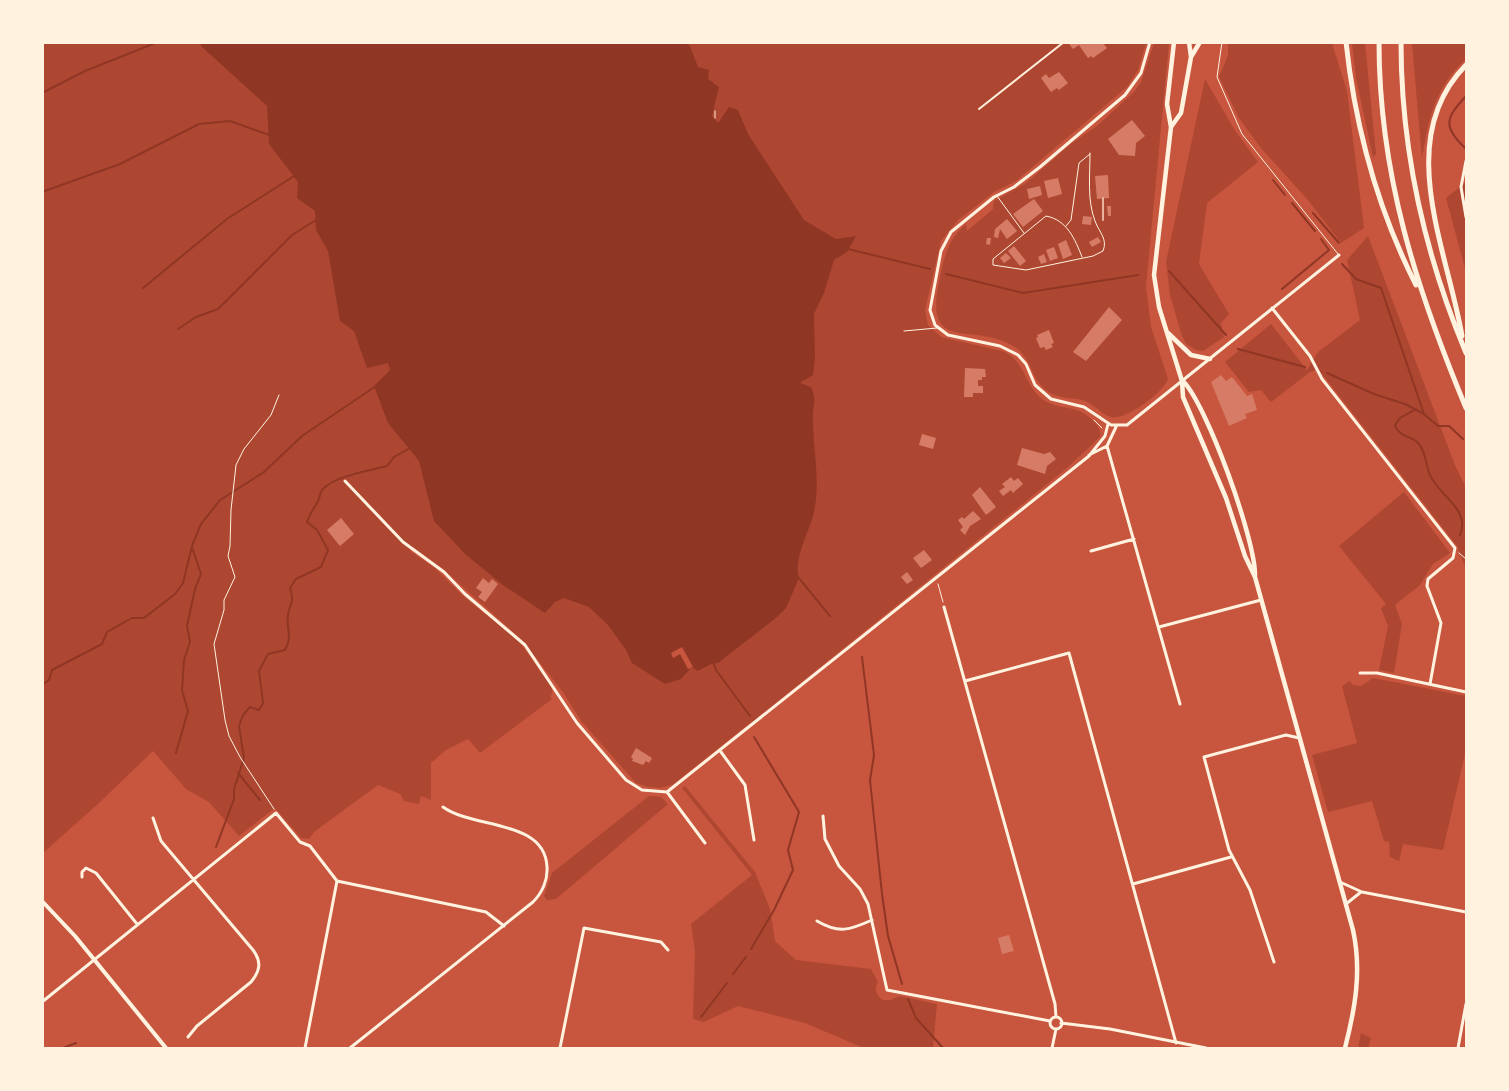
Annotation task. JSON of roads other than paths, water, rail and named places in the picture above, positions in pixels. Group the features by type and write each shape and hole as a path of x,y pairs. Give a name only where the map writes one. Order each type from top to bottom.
{"highway":[{"path":"1346,42 1350,81 1362,138 1398,249 1422,296"},
{"path":"1379,42 1382,108 1393,186 1402,227 1422,296 1466,408"},
{"path":"1401,42 1404,112 1414,180 1432,257 1466,350"},
{"path":"1466,65 1451,83 1438,105 1429,139 1427,158 1432,200 1466,350"}],"main road":[{"path":"1174,42 1167,104 1171,127 1154,274 1159,307 1182,381 1183,397 1221,485 1245,556 1255,577 1346,904 1358,957 1358,988 1345,1048"},
{"path":"1171,127 1181,113 1191,57 1189,42"},
{"path":"1191,57 1200,42"},
{"path":"1167,332 1191,355 1210,359"},
{"path":"1182,381 1192,392 1220,454 1249,542 1255,564 1255,577"}],"street":[{"path":"979,109 1064,42"},
{"path":"1150,42 1141,73 1125,95 1032,173 1014,187 997,195 955,229 946,241 930,304 930,314 937,328 948,335 1013,351 1022,358 1035,385 1045,395 1058,401 1084,407 1108,424 1116,427 1131,423 1339,255"},
{"path":"1466,163 1461,187 1466,217"},
{"path":"1272,308 1310,356 1322,379 1456,551 1453,558 1428,579 1428,586 1441,623 1441,633 1430,684"},
{"path":"345,481 403,542 444,572 465,594 525,645 577,723 626,780 642,790 668,792 721,752 1088,456 1105,436 1108,424"},
{"path":"1088,456 1107,446 1116,427"},
{"path":"1107,446 1160,627 1180,704"},
{"path":"1091,551 1134,539"},
{"path":"1160,627 1261,600"},
{"path":"944,608 1056,1004 1056,1017 1062,1023 1110,1029 1206,1048"},
{"path":"965,682 1069,653 1176,1043"},
{"path":"1360,673 1376,674 1466,692"},
{"path":"1274,962 1250,890 1232,856 1204,757 1286,735 1301,738"},
{"path":"721,752 745,784 754,840"},
{"path":"668,792 705,843"},
{"path":"350,1048 504,926 537,898 545,885 547,873 543,852 526,834 457,816 443,807"},
{"path":"42,1002 193,878 276,813 300,842 310,846 337,881 486,912 504,926"},
{"path":"823,816 825,839 839,866 860,889 872,920 887,990 1050,1021 1056,1017"},
{"path":"153,818 161,841 257,955 259,968 251,982 197,1026 188,1037"},
{"path":"1133,884 1232,856"},
{"path":"82,877 82,872 86,868 96,873 137,924"},
{"path":"304,1048 337,881"},
{"path":"1340,882 1362,892 1466,912"},
{"path":"1346,904 1362,892"},
{"path":"42,901 93,959 166,1048"},
{"path":"817,921 830,929 851,929 872,920"},
{"path":"560,1048 584,928 661,942 668,950"},
{"path":"1458,1048 1466,1004"},
{"path":"1050,1021 1051,1027 1056,1029"},
{"path":"1052,1048 1056,1029 1062,1023"}],"lane":[{"path":"1222,42 1217,77 1242,134 1339,255"},
{"path":"1066,227 1070,220 1079,163 1090,153 1089,192 1094,220 1105,244 1103,251 1093,256 1026,270 993,265 993,259 1046,216 1066,227 1074,236 1082,257"},
{"path":"997,195 1025,233"},
{"path":"904,331 937,328"}],"waterway":[{"path":"42,93 85,71 158,42"},
{"path":"1466,96 1454,110 1449,122 1453,134 1466,147"},
{"path":"42,192 120,164 199,124 230,121 269,135"},
{"path":"143,288 227,219 294,176"},
{"path":"1273,180 1285,195"},
{"path":"1292,203 1315,231"},
{"path":"1313,213 1339,243"},
{"path":"178,329 196,317 218,309 292,235 316,220"},
{"path":"1282,289 1329,250 1321,239"},
{"path":"848,249 930,269"},
{"path":"1342,264 1356,279 1381,288 1424,414"},
{"path":"1169,271 1226,335"},
{"path":"946,274 1023,293 1138,275"},
{"path":"1238,349 1305,367"},
{"path":"1327,373 1374,394 1405,404 1424,414 1438,426 1449,426 1463,439"},
{"path":"42,685 49,680 52,670 102,644 107,632 132,618 144,618 175,594 183,583 192,546 201,524 220,500 264,472 302,436 376,386"},
{"path":"1416,409 1400,418 1395,425 1399,432 1415,440 1421,447 1430,475 1461,517 1460,535"},
{"path":"216,847 234,799 234,789 244,758 239,726 243,715 250,707 259,710 263,703 259,671 268,654 285,650 289,641 288,615 292,600 290,588 296,579 321,567 328,550 317,530 307,522 321,491 335,481 387,466 394,457 410,448"},
{"path":"176,753 188,711 182,690 184,660 190,642 187,626 195,589 201,574 192,547"},
{"path":"798,577 830,616"},
{"path":"862,657 874,755 870,780 882,894 888,936 902,984"},
{"path":"713,661 716,670 750,716"},
{"path":"751,949 774,910 793,870 788,850 799,812 754,737"},
{"path":"238,773 260,800"},
{"path":"733,974 746,957"},
{"path":"701,1017 727,983"},
{"path":"908,999 916,1018 943,1048"},
{"path":"63,1048 76,1043"}],"railway":[{"path":"1103,198 1103,220"}]}
